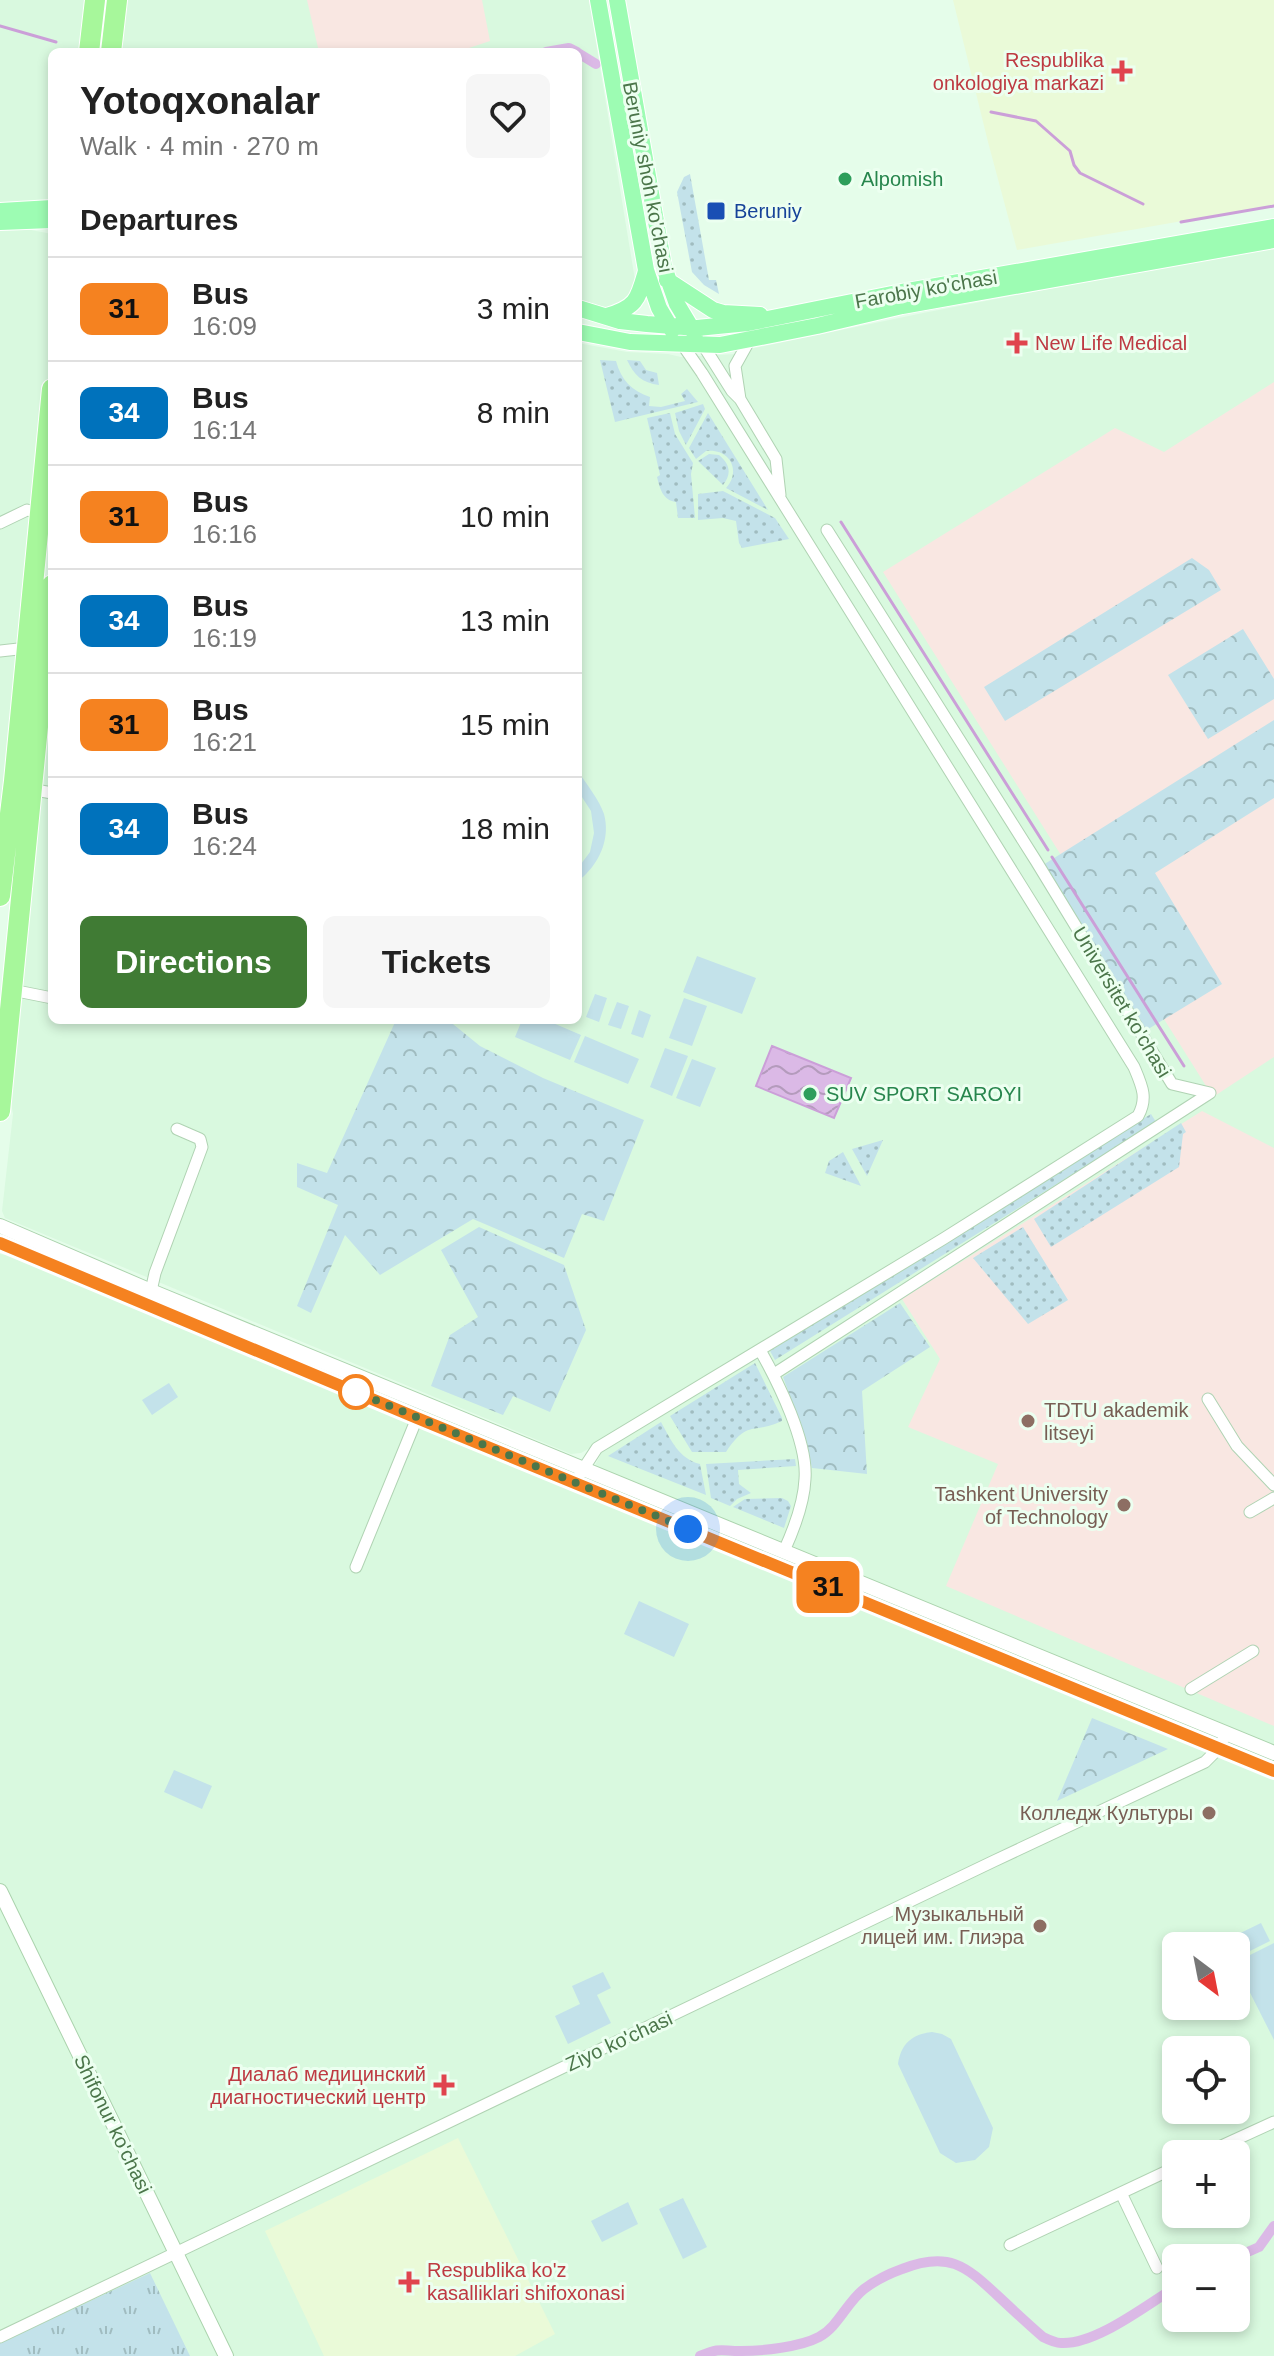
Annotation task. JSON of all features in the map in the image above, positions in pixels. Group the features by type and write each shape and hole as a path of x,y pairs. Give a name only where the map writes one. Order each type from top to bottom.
{"highway":[{"path":"89,48 95,0"},
{"path":"111,48 117,0"},
{"path":"0,896 15,783 48,430"},
{"path":"0,1111 12,990 9,930 15,783 48,613"}],"main road":[{"name":"Beruniy shoh ko'chasi","path":"598,0 646,270 659,308 682,344"},
{"name":"Beruniy shoh ko'chasi","path":"617,0 667,280 677,304 703,345"},
{"path":"0,211 48,208"},
{"path":"0,222 48,220"},
{"name":"Farobiy ko'chasi","path":"582,309 620,321 691,327 748,323 1274,227"},
{"name":"Farobiy ko'chasi","path":"582,333 630,342 703,345 749,341 902,306 1274,240"},
{"path":"606,317 633,305 646,270"},
{"path":"667,280 713,310 779,317"},
{"path":"682,344 691,327"},
{"path":"0,1226 290,1365 1274,1771"},
{"path":"0,1243 296,1350 1274,1753"},
{"path":"290,1365 296,1350"},
{"path":"902,1618 909,1601"},
{"name":"Shifonur ko'chasi","path":"0,1891 226,2356"}],"street":[{"path":"740,399 735,366 749,341"},
{"name":"Universitet ko'chasi","path":"582,1467 597,1448 943,1239 1138,1116 1145,1098 1134,1067 682,344"},
{"name":"Universitet ko'chasi","path":"703,345 776,459 781,498"},
{"path":"0,523 27,510 40,513"},
{"name":"Universitet ko'chasi","path":"774,1374 1210,1093 1172,1084 1165,1074 1036,861 827,530"},
{"path":"0,651 27,648"},
{"path":"15,783 48,792"},
{"path":"12,990 48,997"},
{"path":"148,1298 202,1147 200,1139 177,1129"},
{"path":"760,1350 787,1404 804,1459 805,1479 799,1509 784,1551"},
{"path":"1208,1399 1237,1446 1274,1485"},
{"path":"356,1567 417,1418"},
{"path":"576,1483 582,1467"},
{"path":"1250,1512 1274,1498"},
{"path":"1191,1689 1253,1651"},
{"path":"1219,1748 1226,1733"},
{"name":"Ziyo ko'chasi","path":"0,2337 1205,1762 1219,1748"},
{"path":"1235,2140 1274,2122"},
{"path":"1010,2245 1162,2174"},
{"path":"1121,2193 1157,2268"}],"shaded area":[{"path":"0,0 589,0 636,286 634,295 611,308 582,302 582,48 48,48 48,208 0,211"},
{"path":"307,0 482,0 490,41 469,48 318,48"},
{"name":"Respublika onkologiya markazi","path":"953,0 1274,0 1274,205 1017,250"},
{"path":"0,224 48,233 48,423 0,827"},
{"path":"1274,246 1274,2356 0,2356 0,1254 13,1256 581,1492 602,1452 746,1359 581,1453 571,1454 5,1218 2,1211 13,1114 10,1098 48,714 48,1024 582,1024 582,344 681,357 736,354 923,313"},
{"path":"1274,382 1274,1057 1213,1097 883,572 1115,428 1164,452"},
{"path":"1202,1111 1274,1148 1274,1726 946,1586 998,1464 908,1427 940,1359 902,1299"},
{"name":"Respublika ko'z kasalliklari shifoxonasi","path":"458,2138 555,2334 515,2356 324,2356 265,2231"}],"green space":[{"path":"690,174 709,280 716,280 719,294 704,285 692,272 677,192 684,177"},
{"path":"600,360 616,361 628,384 650,397 649,406 661,407 685,401 681,394 687,389 698,402 615,422"},
{"path":"627,360 640,361 646,370 657,373 659,385 639,377"},
{"path":"703,404 705,409 686,445 675,413"},
{"path":"670,413 675,434 693,463 695,518 678,518 676,502 665,496 657,477 660,475 647,418"},
{"path":"708,413 768,510 726,488 733,474 727,457 706,451 696,459 689,448"},
{"path":"709,454 719,455 726,462 729,473 723,485 698,461"},
{"path":"723,491 775,518 789,539 742,548 736,521 723,518 698,520 698,494"},
{"path":"1192,558 1209,570 1221,590 1005,721 984,687"},
{"path":"1243,629 1274,679 1274,699 1208,739 1168,675"},
{"path":"1274,720 1274,798 1155,873 1222,984 1145,1031 1043,865"},
{"path":"582,777 604,814 606,833 597,860 582,878 582,863 590,852 594,833 591,811 582,797"},
{"path":"697,956 756,978 742,1014 683,992"},
{"path":"595,994 607,998 599,1022 586,1017"},
{"path":"684,998 707,1006 692,1046 669,1038"},
{"path":"617,1002 629,1006 621,1029 608,1025"},
{"path":"639,1010 651,1015 643,1038 631,1034"},
{"path":"394,1024 453,1024 480,1046 543,1078 644,1120 604,1221 582,1214 564,1258 473,1219 380,1275 345,1235 311,1313 297,1306 338,1205 297,1187 297,1163 327,1173"},
{"path":"520,1024 555,1024 581,1035 570,1060 515,1037"},
{"path":"585,1036 639,1059 628,1084 574,1062"},
{"path":"665,1048 688,1056 672,1096 650,1087"},
{"path":"692,1059 716,1068 700,1107 676,1098"},
{"path":"1151,1114 1156,1122 775,1360 770,1351"},
{"path":"1181,1123 1186,1132 1183,1134 1179,1167 1051,1247 1034,1219"},
{"path":"883,1140 867,1176 852,1149"},
{"path":"843,1152 861,1186 825,1173 829,1161"},
{"path":"479,1227 564,1265 586,1330 550,1412 513,1396 503,1415 431,1386 450,1335 478,1317 441,1250"},
{"path":"1023,1227 1068,1300 1028,1324 973,1258"},
{"path":"900,1303 930,1347 862,1391 867,1474 812,1468 783,1377"},
{"path":"755,1363 782,1421 745,1431 726,1452 692,1452 670,1416"},
{"path":"169,1383 178,1397 152,1415 142,1400"},
{"path":"661,1422 681,1453 700,1464 706,1495 608,1456"},
{"path":"795,1459 796,1466 738,1470 739,1484 751,1493 730,1506 711,1498 706,1464"},
{"path":"782,1498 791,1506 784,1528 733,1507 745,1499"},
{"path":"639,1601 689,1624 674,1657 624,1634"},
{"path":"1092,1718 1168,1749 1057,1801"},
{"path":"174,1770 212,1786 202,1809 164,1792"},
{"path":"1261,1923 1270,1941 1250,1951 1250,1932 1242,1932"},
{"path":"1274,1943 1274,2040 1250,1993 1250,1955"},
{"path":"603,1972 611,1988 597,1995 611,2023 568,2044 555,2016 580,2004 572,1986"},
{"path":"932,2032 951,2039 993,2128 989,2147 975,2160 956,2163 940,2153 898,2064 909,2041"},
{"path":"683,2198 707,2247 683,2259 659,2209"},
{"path":"628,2202 638,2224 602,2242 591,2221"},
{"path":"150,2273 190,2356 0,2356 0,2343"}],"water":[{"path":"772,1046 851,1078 834,1118 756,1086"}],"waterway":[{"path":"0,26 56,42"},
{"path":"582,55 596,64"},
{"path":"991,112 1036,121 1070,151 1080,173 1143,204"},
{"path":"1181,222 1274,206"},
{"path":"841,522 1048,850"},
{"path":"1052,857 1184,1066"},
{"path":"1250,2251 1259,2247 1274,2226"},
{"path":"700,2356 717,2350 750,2351 792,2346 819,2337 832,2327 858,2294 873,2283 902,2269 932,2261 955,2264 976,2276 1043,2337 1059,2343 1090,2338 1162,2296"}],"bus line":[{"name":"31","path":"0,1243 1274,1771"}],"place":[{"name":"Respublika onkologiya markazi","path":"1122,71"},
{"name":"Alpomish","path":"845,179"},
{"name":"Beruniy","path":"716,211"},
{"name":"New Life Medical","path":"1017,343"},
{"name":"SUV SPORT SAROYI","path":"810,1094"},
{"name":"TDTU akademik litseyi","path":"1028,1421"},
{"name":"Tashkent University of Technology","path":"1124,1505"},
{"name":"Колледж Культуры","path":"1209,1813"},
{"name":"Музыкальный лицей им. Глиэра","path":"1040,1926"},
{"name":"Диалаб медицинский диагностический центр","path":"444,2085"},
{"name":"Respublika ko'z kasalliklari shifoxonasi","path":"409,2282"}],"route":[{"path":"356,1392 346,1388 688,1529"}]}
